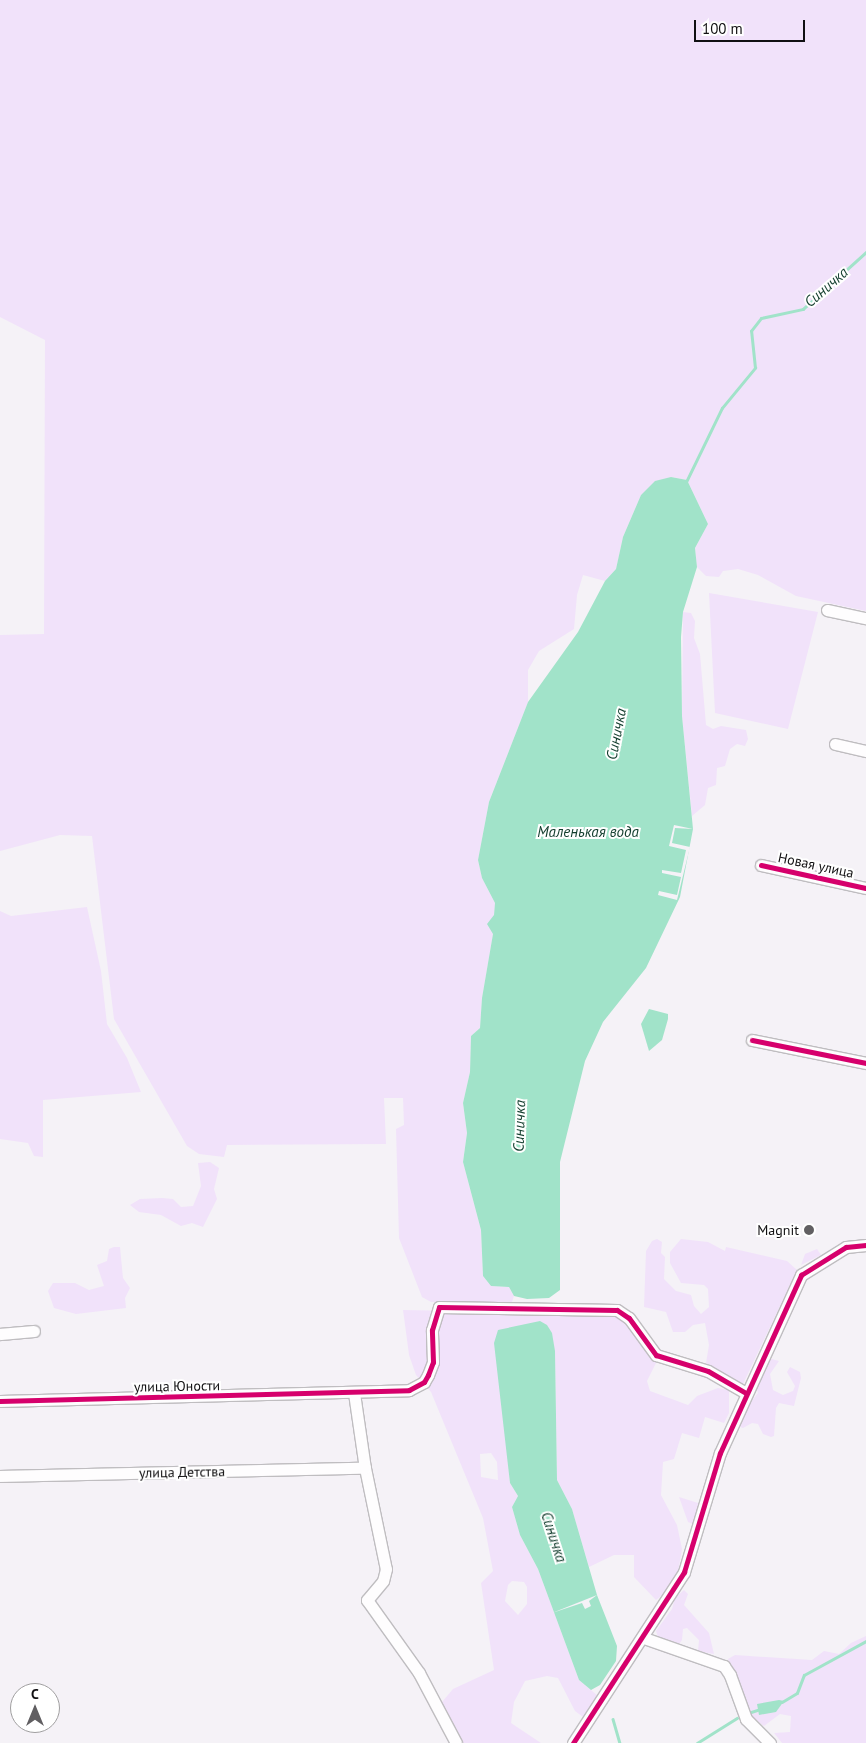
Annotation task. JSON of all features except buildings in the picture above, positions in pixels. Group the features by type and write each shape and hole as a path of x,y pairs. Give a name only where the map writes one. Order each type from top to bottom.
{"street":[{"path":"827,610 866,618"},
{"path":"836,744 866,751"},
{"name":"Новая улица","path":"761,865 866,888"},
{"path":"752,1040 866,1063"},
{"path":"573,1743 644,1638 690,1559 720,1453 801,1275 846,1247 866,1245"},
{"name":"улица Юности","path":"0,1401 354,1394 409,1390 424,1382 433,1362 432,1330 439,1307 617,1310 629,1318 656,1355 708,1371 746,1393"},
{"path":"0,1334 34,1331"},
{"path":"354,1394 365,1468 386,1568 383,1581 367,1600 419,1673 456,1743"},
{"name":"улица Детства","path":"0,1476 365,1468"},
{"path":"644,1638 724,1666 730,1675 746,1719 770,1743"}],"shaded area":[{"path":"0,0 866,0 866,611 796,596 758,575 738,569 723,571 719,577 706,576 697,567 695,548 708,524 687,480 671,477 641,495 623,537 616,569 605,581 583,575 577,595 574,629 539,651 528,670 528,702 489,802 478,860 482,878 495,903 493,934 482,998 480,1028 471,1036 470,1072 463,1103 467,1133 463,1162 481,1230 483,1276 491,1286 509,1287 514,1296 512,1302 431,1302 422,1297 399,1238 396,1129 404,1125 403,1098 384,1098 386,1144 227,1145 224,1157 199,1154 187,1146 114,1019 92,836 60,835 0,851 0,635 44,634 45,340 0,317"},
{"path":"709,593 818,612 788,729 715,713"},
{"path":"683,612 691,613 695,621 694,638 700,654 706,725 713,729 721,726 746,730 748,739 745,746 737,744 730,749 725,766 717,768 716,785 708,788 705,805 692,816 682,716"},
{"path":"87,907 101,971 107,1024 127,1058 141,1092 43,1100 43,1157 34,1156 28,1143 0,1139 0,911 11,916"},
{"path":"210,1162 219,1168 214,1189 217,1199 203,1227 192,1223 181,1226 161,1215 139,1212 130,1205 140,1199 162,1198 173,1199 181,1207 193,1206 201,1186 198,1163"},
{"path":"657,1239 662,1242 661,1253 665,1257 664,1279 676,1291 691,1295 694,1306 701,1314 709,1307 708,1289 704,1285 681,1283 670,1263 670,1252 681,1239 708,1242 725,1251 726,1247 787,1261 797,1270 743,1384 706,1363 709,1345 705,1323 693,1325 685,1332 673,1332 666,1312 644,1307 646,1251 652,1241"},
{"path":"120,1247 123,1278 130,1288 125,1298 126,1308 76,1314 54,1308 48,1291 53,1283 75,1283 89,1290 104,1286 97,1265 107,1261 109,1249"},
{"path":"817,1249 821,1255 801,1265 805,1254"},
{"path":"403,1310 612,1314 621,1318 647,1353 657,1361 647,1381 650,1391 688,1405 697,1396 718,1388 729,1390 729,1413 724,1423 705,1417 699,1438 682,1433 674,1459 663,1462 661,1495 677,1525 682,1549 678,1572 665,1593 656,1600 634,1577 634,1555 614,1555 589,1567 572,1509 557,1480 555,1351 501,1382 510,1483 518,1496 512,1507 520,1535 538,1569 579,1680 598,1696 583,1717 575,1711 558,1678 547,1676 525,1681 514,1702 511,1723 541,1743 458,1743 441,1708 442,1702 453,1689 494,1670 481,1583 493,1571 483,1518 431,1392 416,1375 409,1355","holes":["491,1453 497,1462 498,1480 481,1477 480,1454","512,1581 524,1582 527,1587 527,1604 518,1615 505,1601 508,1585"]},
{"path":"768,1358 779,1361 770,1374 773,1390 783,1395 793,1391 795,1386 787,1372 790,1367 800,1372 801,1378 794,1406 779,1403 776,1408 774,1436 771,1437 763,1434 758,1424 752,1423 743,1428 738,1426 744,1411 758,1393 755,1383"},
{"path":"679,1497 698,1503 695,1525 688,1522"},
{"path":"684,1590 688,1594 684,1605 709,1633 714,1654 698,1651 699,1640 687,1628 683,1629 682,1640 679,1644 658,1637 656,1631 672,1609 675,1598"},
{"path":"866,1636 866,1743 782,1743 774,1733 790,1732 791,1716 780,1714 764,1726 750,1716 728,1659 735,1655 812,1660 824,1651 839,1654 851,1643"}],"water":[{"name":"Маленькая вода","path":"671,477 687,480 708,524 695,548 697,567 683,612 681,637 682,716 693,829 680,897 646,968 603,1022 585,1061 560,1162 560,1290 549,1298 527,1299 514,1296 509,1287 491,1286 483,1276 481,1230 463,1162 467,1133 463,1103 470,1072 471,1036 480,1028 482,998 493,934 487,924 494,915 495,903 482,878 478,860 489,802 528,702 578,632 605,581 616,569 623,537 641,495 655,481"},
{"path":"649,1009 668,1014 668,1019 662,1040 649,1051 641,1024"},
{"path":"540,1321 547,1325 552,1333 555,1351 557,1480 572,1509 597,1595 617,1646 616,1661 600,1685 591,1690 579,1680 538,1569 520,1535 512,1507 518,1496 510,1483 494,1343 498,1330"},
{"path":"779,1700 784,1701 776,1712 759,1715 757,1704"}],"pier":[{"path":"674,825 693,829 675,828 672,843 690,847 677,900 658,895 659,891 677,895 681,877 662,873 662,870 681,873 686,850 669,846"},
{"path":"597,1595 589,1601 591,1606 585,1609 582,1603 552,1613"}],"waterway":[{"name":"Синичка","path":"686,482 722,408 755,368 751,331 761,318 803,309 866,252"},
{"path":"782,1702 797,1693 804,1675 866,1641"},
{"path":"748,1713 760,1709"},
{"path":"697,1743 737,1718"},
{"name":"Синичка","path":"613,1719 620,1743"}],"cycle path":[{"path":"761,865 866,888"},
{"path":"752,1040 866,1063"},
{"path":"573,1743 684,1572 720,1453 801,1275 846,1247 866,1245"},
{"path":"0,1401 409,1390 424,1382 433,1362 432,1330 439,1307 617,1310 629,1318 656,1355 708,1371 746,1393"}],"place":[{"name":"Magnit","path":"809,1230"}]}
